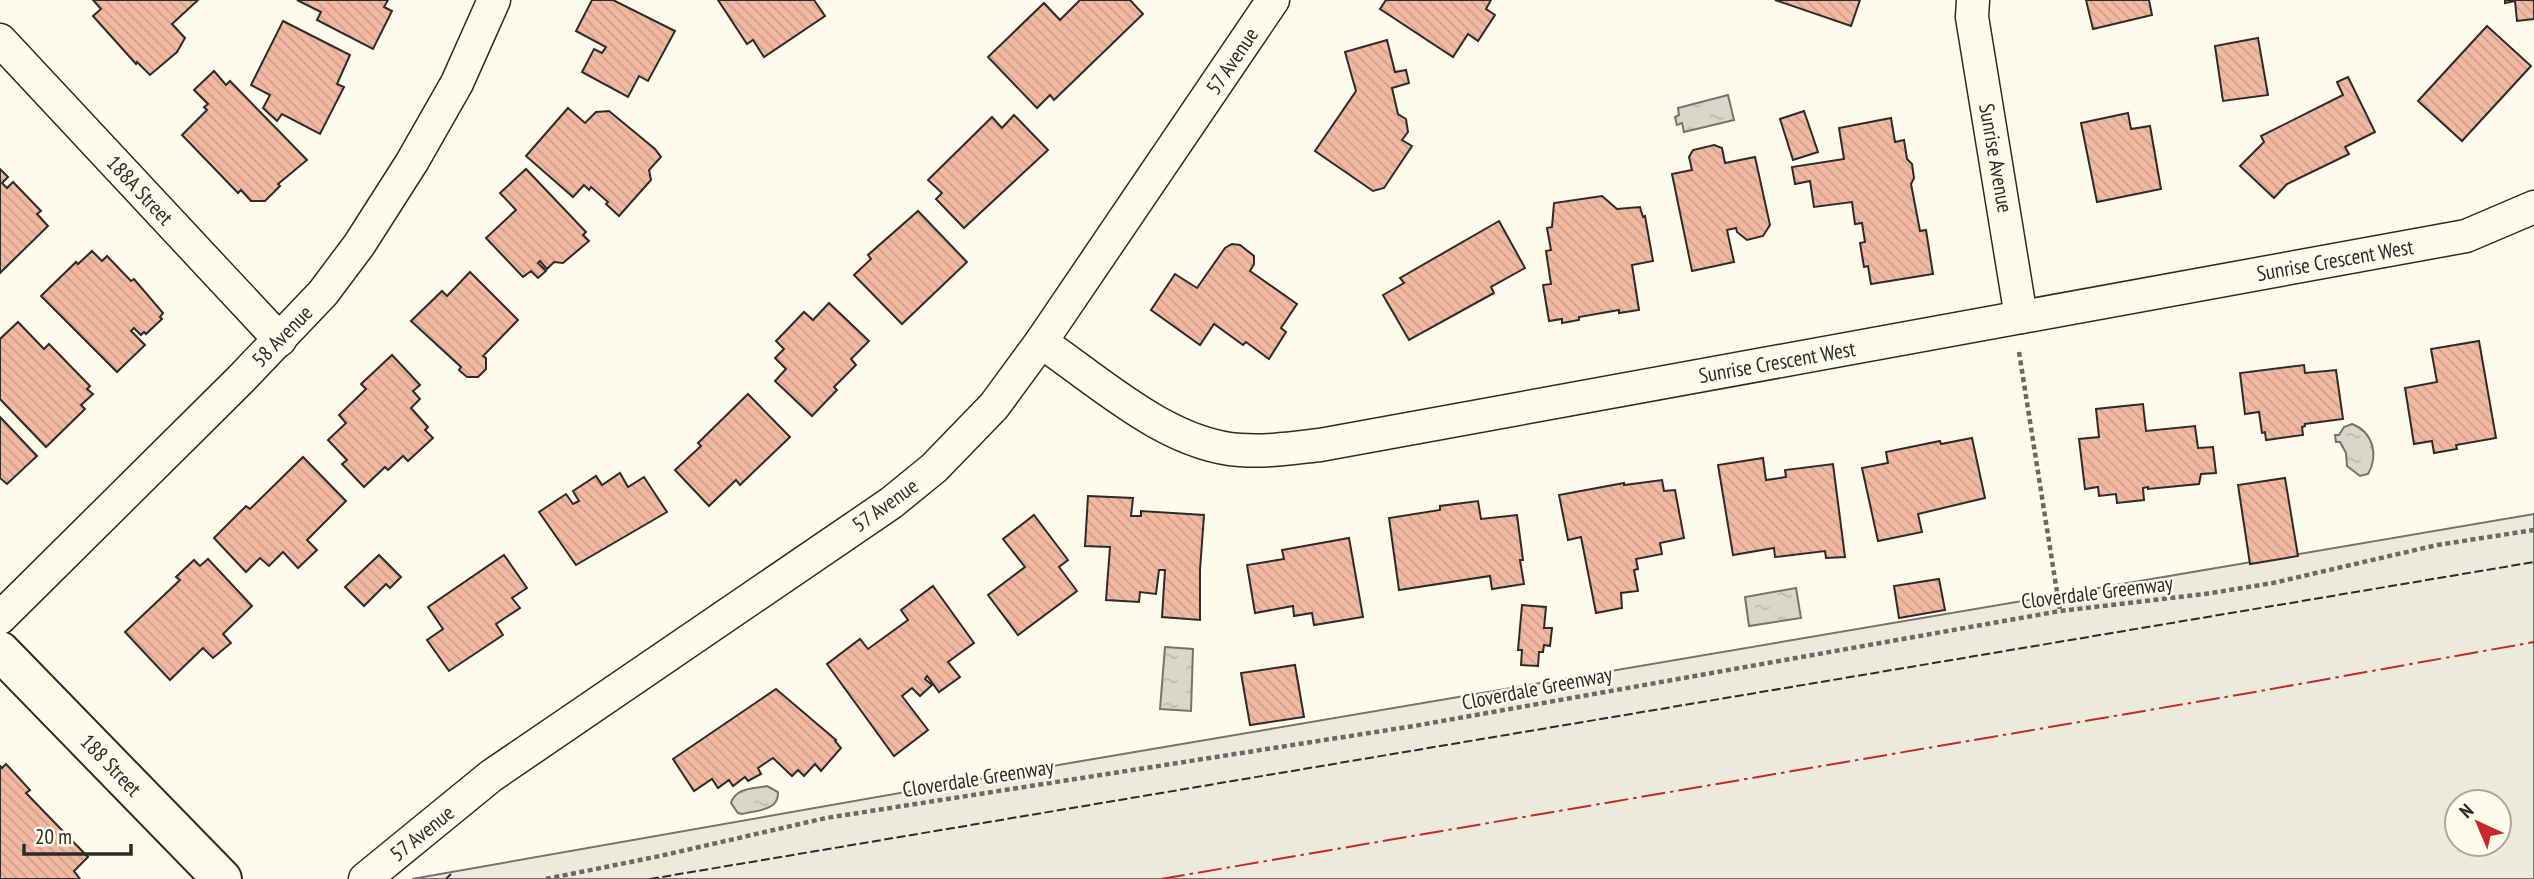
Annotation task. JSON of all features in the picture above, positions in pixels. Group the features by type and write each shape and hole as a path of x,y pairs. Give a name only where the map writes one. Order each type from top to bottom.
{"street":[{"name":"58 Avenue","path":"0,618 280,340 323,293 412,162 457,83 494,0"},
{"name":"57 Avenue","path":"365,879 491,776 891,503 934,468 994,406 1041,342 1273,0"},
{"name":"Sunrise Avenue","path":"1973,0 1972,17 2020,332"},
{"name":"188A Street","path":"0,40 280,340"},
{"name":"Sunrise Crescent West","path":"1041,342 1143,415 1170,430 1198,441 1238,450 1279,450 2020,332 2466,236 2534,207"},
{"name":"188 Street","path":"0,651 222,879"}],"path":[{"path":"2020,332 2060,611"},
{"name":"Cloverdale Greenway","path":"546,879 826,818 1414,726 2060,611 2273,583 2437,545 2534,530"}],"shaded area":[{"path":"2534,514 2534,879 412,879 1070,763"}],"water":[{"path":"1728,95 1734,120 1684,132 1682,123 1677,125 1675,117 1679,115 1678,108"},
{"path":"2352,424 2365,433 2372,445 2371,467 2368,474 2360,476 2347,466 2346,453 2340,442 2336,442 2335,435 2339,435 2344,427"},
{"path":"1796,588 1801,618 1749,626 1745,597"},
{"path":"1165,647 1193,649 1191,711 1160,709"},
{"path":"767,786 778,792 775,803 766,809 742,814 738,813 731,803 741,791"}],"building":[{"path":"93,0 198,0 172,24 185,38 177,52 150,75 137,62 136,64 93,16 101,9"},
{"path":"297,0 388,0 384,7 392,11 373,49 317,20 321,12"},
{"path":"592,0 613,0 675,31 648,81 639,76 628,97 582,72 594,49 602,53 606,47 576,31"},
{"path":"718,0 814,0 825,16 764,57 753,40 747,44"},
{"path":"1080,0 1130,0 1143,14 1054,100 1050,95 1037,108 988,57 1044,3 1060,20"},
{"path":"1386,0 1491,0 1486,9 1495,15 1478,41 1468,34 1453,57 1380,9"},
{"path":"1775,0 1860,0 1851,26"},
{"path":"2086,0 2149,0 2152,15 2093,29"},
{"path":"2505,0 2534,0 2534,19 2517,21 2515,1 2505,3"},
{"path":"283,21 350,55 337,84 344,87 320,134 282,114 277,121 263,108 270,95 251,85"},
{"path":"2487,26 2531,66 2462,141 2418,101"},
{"path":"2258,38 2268,95 2223,101 2215,46"},
{"path":"1387,40 1395,72 1406,70 1409,83 1392,88 1398,114 1406,119 1408,132 1402,140 1412,146 1384,188 1373,191 1315,151 1356,91 1345,52"},
{"path":"214,71 226,85 230,81 307,160 278,184 280,186 265,201 251,201 241,190 238,193 182,135 207,110 204,107 208,104 194,90"},
{"path":"2348,77 2375,132 2345,147 2349,154 2287,184 2274,198 2240,166 2264,142 2261,136 2343,95 2337,82"},
{"path":"568,108 585,123 596,112 609,111 661,157 649,170 651,180 619,216 591,187 589,190 584,185 573,197 526,156"},
{"path":"1804,111 1818,152 1793,160 1780,119"},
{"path":"2128,113 2131,129 2150,126 2161,189 2097,202 2081,123"},
{"path":"1014,115 1048,150 964,228 936,199 942,193 928,180 992,117 1002,128"},
{"path":"1891,118 1895,142 1904,140 1907,159 1912,164 1914,178 1911,184 1920,231 1926,230 1933,274 1871,284 1868,266 1864,267 1860,243 1865,242 1862,223 1855,224 1852,202 1814,207 1810,181 1795,184 1792,167 1844,159 1839,128"},
{"path":"1714,145 1722,148 1725,163 1755,157 1770,225 1763,236 1747,240 1736,228 1727,230 1734,262 1692,271 1672,174 1692,170 1689,157 1693,150"},
{"path":"0,169 8,177 2,183 7,188 13,182 41,211 37,214 48,226 0,273"},
{"path":"526,169 586,232 583,235 589,241 563,263 554,262 547,269 540,261 538,263 546,271 538,278 531,271 523,277 486,238 516,210 500,193"},
{"path":"1602,196 1617,209 1640,207 1643,217 1645,216 1653,261 1632,265 1639,310 1619,313 1619,310 1562,323 1562,319 1549,321 1543,285 1551,284 1546,251 1551,250 1547,228 1552,227 1554,203"},
{"path":"918,211 967,262 902,324 854,275 871,259 868,255"},
{"path":"1499,221 1525,268 1491,287 1494,293 1409,340 1383,295 1404,283 1400,278"},
{"path":"1232,244 1240,245 1254,256 1250,271 1297,304 1281,328 1286,332 1269,359 1246,342 1243,345 1214,324 1200,345 1151,310 1175,274 1197,288 1225,248"},
{"path":"92,251 102,261 107,256 131,281 134,279 163,313 160,317 162,319 146,334 144,332 141,335 134,328 131,331 145,345 117,372 41,296 76,262 78,264"},
{"path":"470,272 518,320 483,356 486,358 486,369 478,377 467,377 459,370 461,367 411,321 442,291 447,296"},
{"path":"829,303 869,341 851,359 856,365 834,387 837,390 812,416 775,381 786,369 775,358 784,349 776,341 804,312 813,320"},
{"path":"18,322 44,349 49,344 90,386 87,389 93,394 81,405 85,409 46,447 0,399 0,339"},
{"path":"2479,341 2496,438 2456,445 2457,449 2434,453 2432,441 2414,444 2405,388 2437,382 2431,349"},
{"path":"392,355 420,385 413,391 420,399 411,408 428,427 425,430 433,438 408,461 403,456 388,470 385,467 364,487 342,464 347,460 328,440 346,423 339,415 366,389 361,384"},
{"path":"2304,365 2305,373 2336,370 2343,419 2305,424 2302,427 2303,435 2266,440 2265,432 2262,433 2259,412 2245,414 2240,373"},
{"path":"748,394 790,437 740,485 736,480 709,506 675,470 701,446 698,443"},
{"path":"2143,404 2146,431 2195,426 2198,448 2213,447 2216,473 2201,474 2199,484 2143,488 2144,500 2117,503 2116,494 2099,496 2098,487 2085,489 2079,439 2099,437 2096,409"},
{"path":"0,417 37,456 7,484 0,478"},
{"path":"1972,438 1985,498 1918,514 1922,532 1878,541 1862,468 1888,463 1886,452 1940,441 1941,444"},
{"path":"303,457 346,501 307,540 317,550 298,568 283,552 269,566 260,558 246,572 214,538 246,506 250,509"},
{"path":"1763,458 1766,480 1786,477 1785,470 1833,464 1845,557 1826,558 1825,551 1775,557 1774,548 1733,555 1718,465"},
{"path":"620,473 628,487 644,477 667,512 576,565 539,512 566,494 573,504 579,501 573,491 596,476 602,485"},
{"path":"2285,478 2298,556 2250,564 2238,485"},
{"path":"1662,480 1664,491 1675,490 1684,538 1660,543 1662,554 1636,559 1638,569 1634,570 1638,591 1621,593 1622,608 1596,613 1581,537 1568,540 1559,495 1624,483"},
{"path":"1088,496 1133,498 1131,516 1141,516 1141,511 1204,515 1200,620 1162,617 1165,570 1159,570 1156,594 1140,592 1139,602 1106,600 1110,547 1085,546"},
{"path":"1478,501 1481,519 1517,515 1524,584 1492,589 1490,576 1399,590 1389,518 1440,510 1440,506"},
{"path":"1034,515 1068,560 1059,567 1077,591 1018,635 988,595 1025,567 1003,539"},
{"path":"1349,538 1363,617 1314,625 1312,613 1294,616 1293,606 1255,613 1247,565 1284,559 1282,550"},
{"path":"379,555 401,577 390,588 386,584 364,606 345,587"},
{"path":"504,555 527,588 512,598 520,608 496,624 503,635 449,671 427,640 443,629 428,607"},
{"path":"208,559 252,606 223,634 231,643 213,658 203,648 170,680 125,632 180,580 176,577 194,560 200,566"},
{"path":"1939,579 1945,610 1899,618 1894,586"},
{"path":"933,586 974,643 948,662 960,677 939,692 927,676 925,679 932,685 920,696 912,688 902,696 928,730 894,756 827,664 860,639 868,649 908,620 901,610"},
{"path":"1522,605 1546,607 1544,628 1552,628 1550,646 1544,645 1543,652 1539,652 1538,666 1521,665 1522,650 1518,650"},
{"path":"1295,665 1304,717 1250,725 1241,673"},
{"path":"776,689 836,740 841,748 821,771 815,764 804,776 798,770 792,776 773,758 758,768 761,774 748,781 745,777 733,786 729,780 718,788 712,779 694,791 673,759"},
{"path":"6,764 30,790 26,793 88,857 74,871 80,879 0,879 0,766 2,768"}],"fence":[{"path":"650,879 2534,562"},
{"path":"446,879 451,874"}],"power":[{"path":"1161,879 2534,642"}]}
